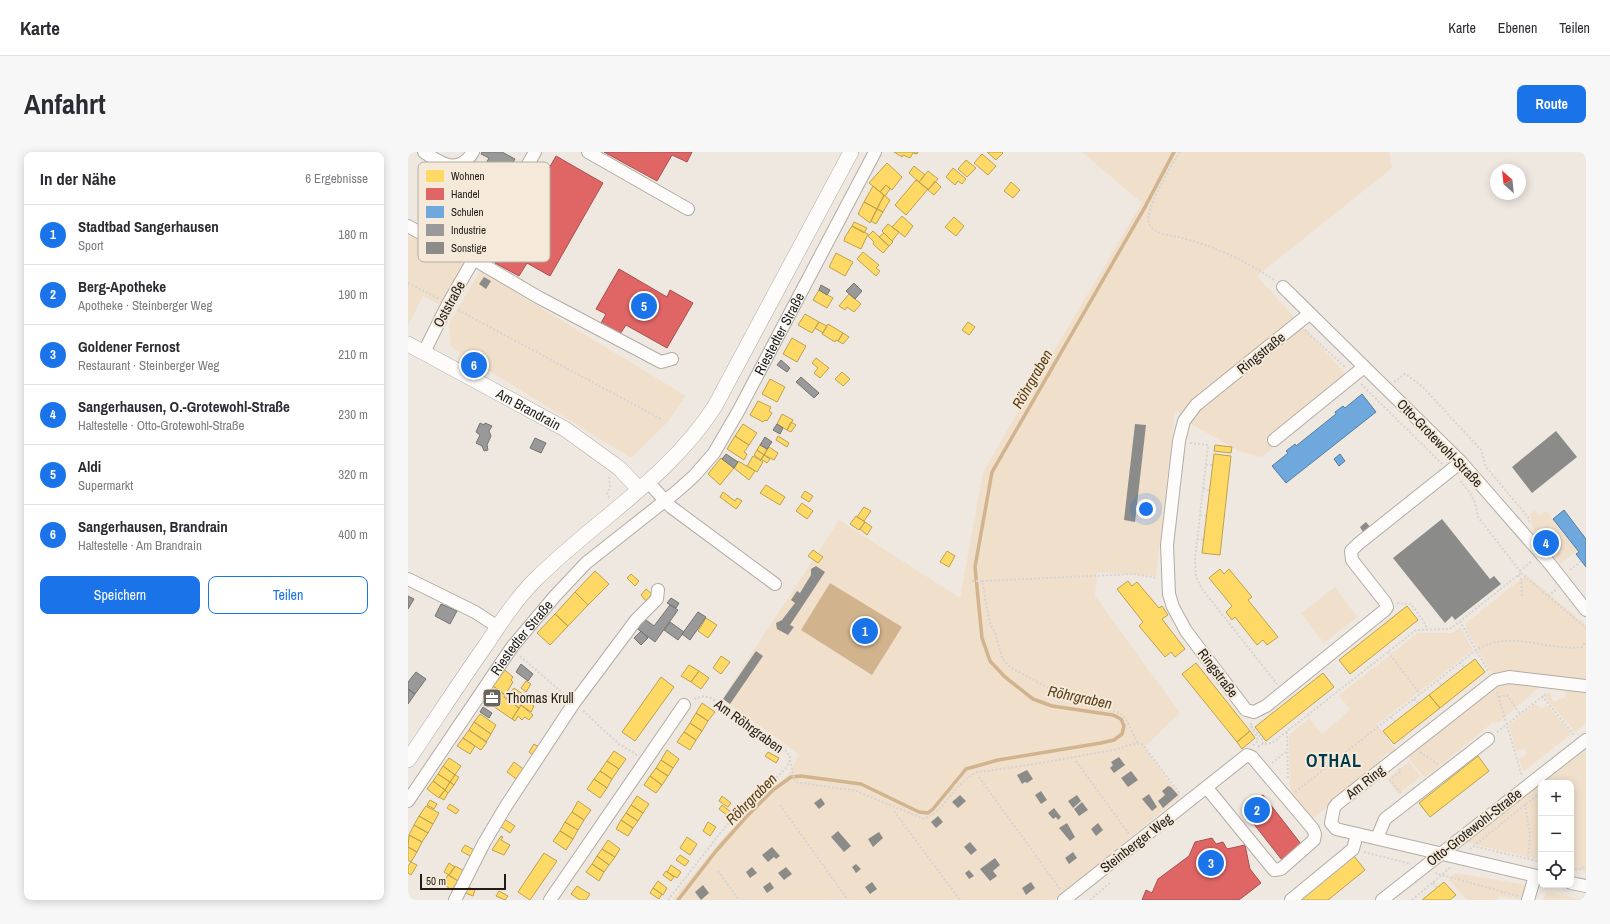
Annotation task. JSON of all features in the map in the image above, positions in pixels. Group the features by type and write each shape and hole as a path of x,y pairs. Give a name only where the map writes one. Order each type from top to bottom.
{"main road":[{"name":"Riestedter Straße","path":"408,760 498,627 535,581 581,537 644,486 686,446 715,406 851,152"},
{"name":"Am Brandrain","path":"408,344 566,429 644,486"}],"street":[{"path":"424,152 440,162"},
{"path":"466,162 473,152"},
{"path":"588,152 688,209"},
{"name":"Riestedter Straße","path":"408,801 411,789 510,649 555,596 586,563 665,502 694,476 714,453 875,152"},
{"name":"Oststraße","path":"528,162 533,153"},
{"path":"408,226 418,232"},
{"name":"Oststraße","path":"424,352 448,304 472,262"},
{"path":"479,262 538,297 662,362 672,359"},
{"name":"Otto-Grotewohl-Straße","path":"1283,287 1461,462 1541,554 1586,610"},
{"name":"Ringstraße","path":"1250,712 1244,708 1183,627 1170,598 1167,578 1168,545 1179,441 1184,421 1196,405 1309,314"},
{"path":"1274,440 1364,367"},
{"path":"1250,712 1259,710 1284,692 1382,614 1385,603 1350,557 1351,551 1461,462"},
{"path":"644,486 774,584"},
{"path":"408,579 475,612 498,627"},
{"path":"456,900 490,831 574,703 636,620 657,599 658,590"},
{"name":"Am Ring","path":"1538,876 1336,829 1332,826 1335,806 1494,681 1508,677 1586,686"},
{"path":"550,900 684,705"},
{"path":"1377,838 1385,819 1488,739"},
{"name":"Otto-Grotewohl-Straße","path":"1382,900 1583,742"},
{"path":"1207,788 1272,868 1276,870 1311,844 1315,838 1313,829 1264,770 1247,756"},
{"name":"Steinberger Weg","path":"1066,899 1247,756"},
{"path":"1291,900 1352,849 1357,834"},
{"path":"1528,900 1538,876"},
{"path":"1574,884 1586,886"}],"path":[{"path":"1180,152 1163,181 1148,215 1148,222 1152,229 1158,232 1184,238 1220,251 1254,266 1283,287"},
{"path":"408,282 663,420"},
{"path":"1297,323 1354,376 1470,493 1477,506 1478,517 1521,572 1586,628"},
{"path":"1377,399 1404,374 1422,386 1481,450 1486,467 1529,517 1530,529"},
{"path":"1179,441 1208,445 1194,571 1196,577 1202,589 1284,692"},
{"path":"1206,465 1212,465"},
{"path":"605,472 610,481 609,492 607,495 617,507"},
{"path":"1203,490 1209,490"},
{"path":"1200,515 1207,516"},
{"path":"1197,539 1204,540"},
{"path":"1250,712 1251,726 1258,740 1244,755 1247,756 1263,744 1270,744 1287,732 1416,630 1448,630 1518,576 1541,554"},
{"path":"1566,574 1581,561"},
{"path":"972,581 1134,574 1167,578"},
{"path":"1518,576 1521,578 1522,596"},
{"path":"981,581 988,618 1002,658 1010,668 1061,695 1074,696 1083,700 1090,706 1120,713 1127,720 1138,744"},
{"path":"1548,596 1560,586"},
{"path":"1385,603 1411,604 1424,622 1427,630"},
{"path":"1225,618 1229,616"},
{"path":"1460,621 1494,681 1526,786"},
{"path":"1285,795 1487,643 1496,641 1515,641 1563,648 1584,647 1586,640"},
{"path":"510,649 574,703 619,744 645,760"},
{"path":"1388,652 1420,694"},
{"path":"1460,662 1464,667"},
{"path":"1437,680 1441,685"},
{"path":"1488,739 1559,683"},
{"path":"1499,697 1507,695 1520,714"},
{"name":"Am Röhrgraben","path":"668,900 725,827 785,769 790,760 790,756 785,750 711,698 704,696 684,705"},
{"path":"1542,696 1583,742"},
{"path":"1414,699 1418,703"},
{"path":"1391,716 1395,722"},
{"path":"1251,726 1262,739 1263,744"},
{"path":"1285,795 1288,785 1287,732"},
{"path":"790,760 795,782 856,791 924,819 942,806 963,781 977,772 1090,754 1138,744 1144,745 1181,794 1186,795 1191,800"},
{"path":"1411,745 1436,762 1445,772"},
{"path":"1264,770 1287,752"},
{"path":"1393,760 1401,771 1390,780 1407,801"},
{"path":"1076,761 1136,843"},
{"path":"979,777 1066,899"},
{"path":"1413,900 1443,875 1473,846 1538,794"},
{"path":"1525,804 1530,842 1528,859"},
{"path":"780,806 848,900"},
{"path":"894,811 960,900"},
{"path":"1473,846 1538,861"},
{"path":"1352,849 1410,863 1443,875 1528,900"},
{"path":"1574,869 1578,870 1586,866"},
{"path":"718,871 739,900"},
{"path":"1090,900 1111,882"},
{"path":"1432,883 1436,888"}],"shaded area":[{"path":"1082,152 1389,152 1392,168 1257,276 1346,374 1267,439 1274,447 1262,457 1241,452 1189,423 1175,410 1156,576 1097,572 1095,596 1180,713 1144,747 1180,797 1054,900 672,900 725,836 791,772 799,754 722,699 839,520 960,598 983,473 1018,411 1142,203"},
{"path":"408,230 418,236 418,262 461,262 464,264 440,305 423,296 408,326"},
{"path":"480,271 686,396 665,425 631,458 451,347 449,324"},
{"path":"1535,510 1539,516 1546,511 1577,551 1561,563 1555,556 1558,551 1541,531 1536,535 1533,530 1530,514"},
{"path":"1526,575 1586,625 1586,683 1493,676 1466,628 1466,623"},
{"path":"830,583 902,627 872,675 801,630"},
{"path":"1335,587 1357,617 1324,643 1301,613"},
{"path":"1460,627 1473,650 1377,724 1397,751 1392,755 1389,752 1375,764 1377,767 1313,818 1292,793 1290,785 1289,735 1309,718 1322,734 1350,710 1339,695 1418,633 1452,633"},
{"path":"1502,683 1543,684 1499,722 1492,723 1425,778 1406,755"},
{"path":"1565,687 1570,687 1571,691 1586,693 1586,723 1575,732 1544,696 1550,692 1553,702 1566,697"},
{"path":"1535,704 1541,708 1548,706 1571,734 1523,772 1519,759 1527,754 1525,748 1516,752 1509,725"},
{"path":"1586,746 1586,872 1574,868 1574,780 1543,780"},
{"path":"1409,762 1421,776 1398,794 1387,779"},
{"path":"1538,784 1538,859 1465,842"},
{"path":"1456,873 1527,885 1523,900 1499,896 1497,900 1467,900 1448,879"},
{"path":"1547,892 1552,893 1583,900 1543,900"}],"building: Wohnen":[{"path":"894,152 918,152 917,154 913,153 910,158 903,155 902,157"},
{"path":"987,152 1002,152 1003,153 996,160"},
{"path":"982,154 996,166 988,175 974,163"},
{"path":"966,160 976,168 967,177 958,169"},
{"path":"887,163 902,177 892,190 886,185 880,192 869,183"},
{"path":"914,166 925,175 919,182 909,173"},
{"path":"953,168 966,179 962,184 958,181 955,185 946,177"},
{"path":"928,171 938,179 928,190 919,182"},
{"path":"916,180 928,189 906,215 895,205"},
{"path":"935,181 941,187 934,195 928,190"},
{"path":"1011,182 1020,190 1013,198 1004,191"},
{"path":"886,185 890,189 885,196 880,192"},
{"path":"873,186 884,195 877,209 864,202"},
{"path":"884,195 890,200 883,212 877,209"},
{"path":"864,202 877,209 870,223 858,214"},
{"path":"877,209 883,212 876,224 871,221"},
{"path":"902,216 913,226 905,237 892,227"},
{"path":"954,217 964,226 956,236 945,227"},
{"path":"854,222 867,228 864,233 852,226"},
{"path":"888,224 899,232 892,241 882,231"},
{"path":"852,226 868,234 861,249 844,241"},
{"path":"873,231 889,246 883,253 873,244 874,242 868,236"},
{"path":"884,233 893,242 889,246 879,237"},
{"path":"863,252 879,265 876,268 880,271 876,276 857,259"},
{"path":"836,253 853,262 845,276 829,267"},
{"path":"819,290 833,298 827,308 813,300"},
{"path":"849,294 861,304 854,312 847,307 845,310 839,306"},
{"path":"805,314 819,322 812,333 798,325"},
{"path":"819,322 827,326 823,333 815,328"},
{"path":"968,322 975,327 969,335 962,330"},
{"path":"828,324 843,333 838,341 836,340 835,342 822,334"},
{"path":"843,333 849,337 843,344 838,341"},
{"path":"792,338 806,346 797,362 783,354"},
{"path":"816,358 829,368 820,378 814,373 818,368 812,363"},
{"path":"842,372 850,379 843,386 835,379"},
{"path":"770,379 785,387 777,402 762,394"},
{"path":"758,401 771,407 769,411 772,413 767,421 765,420 763,422 750,415"},
{"path":"782,414 793,420 787,430 777,424"},
{"path":"791,422 796,425 791,432 787,430"},
{"path":"743,424 757,433 749,445 735,436"},
{"path":"735,436 749,445 744,452 747,454 744,460 727,449"},
{"path":"778,436 789,443 787,447 776,440"},
{"path":"760,445 767,449 764,455 757,450"},
{"path":"1215,445 1232,447 1231,453 1214,451"},
{"path":"769,447 778,453 774,460 764,455"},
{"path":"757,450 764,455 761,460 754,455"},
{"path":"1214,454 1231,456 1220,555 1202,553"},
{"path":"764,455 770,459 767,463 761,459"},
{"path":"753,456 763,462 757,472 747,466"},
{"path":"721,458 734,468 720,485 708,474"},
{"path":"738,461 755,471 749,480 734,468"},
{"path":"766,485 785,497 780,505 760,493"},
{"path":"805,491 813,496 809,502 801,497"},
{"path":"723,492 735,501 737,498 742,501 736,509 720,497"},
{"path":"802,503 813,511 807,519 796,511"},
{"path":"864,507 871,511 864,521 857,517"},
{"path":"856,516 865,522 859,530 850,524"},
{"path":"865,522 872,527 867,535 860,529"},
{"path":"813,550 823,557 818,563 808,556"},
{"path":"947,551 955,556 949,567 940,562"},
{"path":"1220,569 1224,574 1229,569 1252,597 1248,600 1278,637 1267,645 1263,640 1257,645 1235,617 1232,620 1226,612 1232,606 1209,578"},
{"path":"595,571 609,584 588,605 575,592"},
{"path":"631,574 639,581 635,586 627,578"},
{"path":"1128,581 1132,586 1137,582 1159,608 1162,606 1168,615 1162,619 1185,649 1175,657 1171,652 1165,657 1139,626 1143,622 1117,589"},
{"path":"646,589 652,594 646,601 641,595"},
{"path":"575,592 588,605 568,626 555,614"},
{"path":"1407,606 1418,620 1350,674 1339,660"},
{"path":"555,614 568,626 550,645 537,633"},
{"path":"706,618 717,625 708,638 698,631"},
{"path":"721,656 730,662 721,674 713,668"},
{"path":"1475,659 1485,672 1440,708 1429,695"},
{"path":"1196,663 1250,731 1237,742 1182,674"},
{"path":"689,665 699,671 691,682 681,676"},
{"path":"505,670 513,677 511,680 513,682 505,695 493,686"},
{"path":"699,671 709,678 701,689 691,682"},
{"path":"1323,673 1334,687 1266,741 1255,727"},
{"path":"661,677 674,687 635,741 622,732"},
{"path":"526,681 531,684 526,692 521,688"},
{"path":"493,686 505,695 504,697 519,708 512,719 484,700"},
{"path":"514,688 527,697 519,708 506,698"},
{"path":"1429,695 1440,708 1394,744 1383,731"},
{"path":"525,700 534,706 531,712 521,705"},
{"path":"702,703 715,712 708,721 696,713"},
{"path":"521,705 533,715 529,720 525,717 522,720 518,716 515,721 512,719"},
{"path":"696,713 708,721 702,731 690,723"},
{"path":"480,714 496,725 491,734 474,722"},
{"path":"474,722 491,734 486,742 469,730"},
{"path":"690,723 702,731 696,740 684,732"},
{"path":"469,730 487,742 481,750 463,738"},
{"path":"1250,731 1255,738 1242,749 1237,742"},
{"path":"684,732 696,740 690,750 677,742"},
{"path":"463,738 475,746 470,754 457,746"},
{"path":"534,744 539,747 533,755 529,752"},
{"path":"667,750 679,759 673,768 661,760"},
{"path":"614,751 626,759 619,769 607,761"},
{"path":"768,752 779,758 776,763 765,756"},
{"path":"1478,756 1489,771 1430,817 1419,803"},
{"path":"449,758 461,766 455,775 443,766"},
{"path":"661,760 673,768 668,776 656,768"},
{"path":"607,761 619,769 612,779 600,771"},
{"path":"514,762 526,771 519,781 507,772"},
{"path":"443,766 455,775 450,782 438,774"},
{"path":"656,768 668,776 662,785 650,776"},
{"path":"600,771 612,779 607,788 594,779"},
{"path":"438,774 450,782 445,790 433,781"},
{"path":"455,775 459,777 454,785 450,782"},
{"path":"650,776 662,785 656,793 644,785"},
{"path":"594,779 607,788 600,798 587,789"},
{"path":"433,781 445,790 439,798 427,789"},
{"path":"450,782 454,785 448,793 445,790"},
{"path":"445,790 448,793 444,800 439,797"},
{"path":"637,796 649,804 643,813 631,805"},
{"path":"722,796 731,803 728,807 719,801"},
{"path":"430,800 437,804 434,809 427,805"},
{"path":"578,801 591,810 584,820 572,812"},
{"path":"450,804 459,810 456,814 447,808"},
{"path":"631,805 643,813 638,821 626,813"},
{"path":"722,805 731,812 728,816 719,809"},
{"path":"426,806 439,813 433,824 419,816"},
{"path":"572,812 584,820 578,830 565,822"},
{"path":"626,813 638,821 633,828 621,820"},
{"path":"419,816 433,824 428,833 414,825"},
{"path":"504,819 515,826 510,833 500,826"},
{"path":"621,820 633,828 628,836 616,829"},
{"path":"565,822 578,830 573,839 560,831"},
{"path":"708,822 716,827 710,836 703,831"},
{"path":"414,825 428,833 422,842 409,835"},
{"path":"560,831 573,839 566,850 553,841"},
{"path":"409,835 422,842 417,852 408,847"},
{"path":"501,836 503,837 501,840 510,845 504,855 492,850"},
{"path":"687,837 697,844 690,855 680,848"},
{"path":"608,840 620,849 615,857 602,849"},
{"path":"465,845 474,850 470,856 461,851"},
{"path":"408,847 417,852 411,862 408,860"},
{"path":"602,849 615,857 609,865 597,856"},
{"path":"544,853 557,861 530,900 518,892"},
{"path":"680,855 689,861 685,866 676,860"},
{"path":"597,856 609,865 604,872 592,864"},
{"path":"1354,856 1365,870 1328,900 1299,900"},
{"path":"411,862 417,865 411,875 408,873 408,866"},
{"path":"449,863 455,867 449,875 444,872"},
{"path":"592,864 604,872 599,881 586,872"},
{"path":"671,865 681,872 677,878 667,872"},
{"path":"455,866 464,871 458,881 449,875"},
{"path":"666,871 674,877 671,881 663,875"},
{"path":"448,875 458,881 452,890 443,884"},
{"path":"658,881 667,888 663,895 653,888"},
{"path":"1444,882 1456,895 1450,900 1422,900"},
{"path":"466,886 475,890 473,896 463,892"},
{"path":"577,886 590,894 586,900 580,900 571,894"},
{"path":"653,888 662,894 659,899 650,893"},
{"path":"499,891 508,896 505,900 496,896"}],"building: Handel":[{"path":"604,152 692,152 687,162 672,155 657,181"},
{"path":"556,156 603,183 550,276 527,263 519,276 495,263 550,262 550,167"},
{"path":"619,269 667,297 670,290 693,303 667,348 626,325 620,334 601,323 606,314 596,309"},
{"path":"1263,795 1301,844 1282,860 1243,810"},
{"path":"1212,838 1216,844 1223,842 1227,849 1245,845 1250,869 1261,883 1239,900 1142,900 1146,890 1152,893 1158,879 1189,856 1195,842"}],"building: Schulen":[{"path":"1362,394 1376,412 1286,483 1272,466 1288,453 1286,451 1295,444 1296,446 1336,414 1335,412 1343,406 1345,408"},
{"path":"1340,454 1345,461 1339,466 1334,459"},
{"path":"1564,510 1586,539 1586,567 1576,554 1579,552 1553,519"}],"building: Industrie":[{"path":"482,152 502,152 515,159 513,162 487,162 489,158 481,154"},
{"path":"854,283 862,291 855,299 846,291"},
{"path":"821,285 830,290 827,295 819,290"},
{"path":"781,360 790,368 787,372 777,365"},
{"path":"801,377 819,393 814,398 796,382"},
{"path":"480,423 484,425 485,423 492,426 489,431 491,436 487,445 488,450 484,451 482,446 476,443 480,435 476,432"},
{"path":"777,424 783,428 780,434 773,430"},
{"path":"765,437 772,442 767,449 760,445"},
{"path":"535,438 546,443 541,453 530,448"},
{"path":"726,454 738,462 734,468 722,459"},
{"path":"408,596 414,599 408,609"},
{"path":"671,598 679,603 676,608 667,603"},
{"path":"441,604 457,611 450,624 435,616"},
{"path":"670,605 678,610 655,642 635,627 642,617 654,626"},
{"path":"698,612 706,617 690,640 682,634"},
{"path":"670,622 684,632 678,640 664,630"},
{"path":"641,631 648,638 641,645 634,638"},
{"path":"521,664 533,674 528,681 516,672"},
{"path":"416,672 426,679 415,694 408,689 408,682"},
{"path":"408,689 415,694 408,704"},
{"path":"483,707 492,713 489,718 480,712"}],"building: Sonstige":[{"path":"484,277 491,281 486,289 479,284"},
{"path":"1135,424 1146,425 1135,522 1124,520"},
{"path":"1556,431 1577,457 1532,493 1512,467"},
{"path":"1442,519 1490,579 1494,576 1501,584 1455,620 1452,616 1445,623 1393,558"},
{"path":"1366,522 1370,527 1363,532 1360,527"},
{"path":"816,566 825,572 790,625 794,627 788,635 777,629 776,623 782,620 795,603 791,600 797,591 800,593 811,575 811,569"},
{"path":"756,651 763,656 730,704 723,699"},
{"path":"1119,757 1125,765 1114,773 1110,768 1113,765 1111,762"},
{"path":"1027,770 1033,779 1022,784 1017,775"},
{"path":"1131,771 1138,780 1128,787 1121,778"},
{"path":"1168,786 1171,787 1178,795 1163,808 1158,801 1165,795 1162,791"},
{"path":"1041,791 1047,800 1041,804 1035,795"},
{"path":"1149,794 1157,807 1152,811 1142,799"},
{"path":"960,795 966,801 958,808 952,802"},
{"path":"1077,795 1081,801 1073,808 1068,801"},
{"path":"821,798 825,804 819,809 814,803"},
{"path":"1082,802 1088,810 1079,816 1074,809"},
{"path":"1054,808 1061,817 1058,820 1056,817 1053,819 1048,813"},
{"path":"938,816 943,822 936,828 931,822"},
{"path":"1067,823 1075,837 1070,841 1059,828"},
{"path":"1098,823 1103,830 1096,836 1091,829"},
{"path":"838,831 851,846 844,852 831,837"},
{"path":"879,832 883,838 873,847 868,839"},
{"path":"970,842 977,850 971,855 964,847"},
{"path":"772,847 780,856 776,859 774,857 768,862 762,855"},
{"path":"1073,852 1077,858 1069,864 1065,858"},
{"path":"995,858 1000,865 993,871 997,876 990,881 980,869"},
{"path":"856,864 861,869 856,873 852,867"},
{"path":"752,867 757,873 750,878 746,872"},
{"path":"786,867 792,874 784,880 778,873"},
{"path":"969,870 974,876 969,879 965,873"},
{"path":"770,882 774,888 767,893 763,887"},
{"path":"872,882 877,889 870,894 865,887"},
{"path":"1031,882 1035,888 1026,895 1022,888"},
{"path":"703,885 709,893 701,900 695,892"}],"waterway":[{"name":"Röhrgraben","path":"678,900 716,851 747,816 773,790 791,777 801,776 861,784 919,812 928,813 966,769 998,760 1101,743 1114,740 1122,734 1124,726 1121,719 1113,715 1052,706 1033,699 1005,677 990,661 982,638 975,567 992,472 1145,207 1174,152"}],"place":[{"name":"Aldi","path":"644,306"},
{"name":"Sangerhausen, Brandrain","path":"474,365"},
{"name":"Sangerhausen, O.-Grotewohl-Straße","path":"1546,543"},
{"name":"Stadtbad Sangerhausen","path":"865,631"},
{"name":"Thomas Krull","path":"492,698"},
{"name":"Berg-Apotheke","path":"1257,810"},
{"name":"Goldener Fernost","path":"1211,863"}],"district":[{"name":"OTHAL","path":"1334,760"}]}
